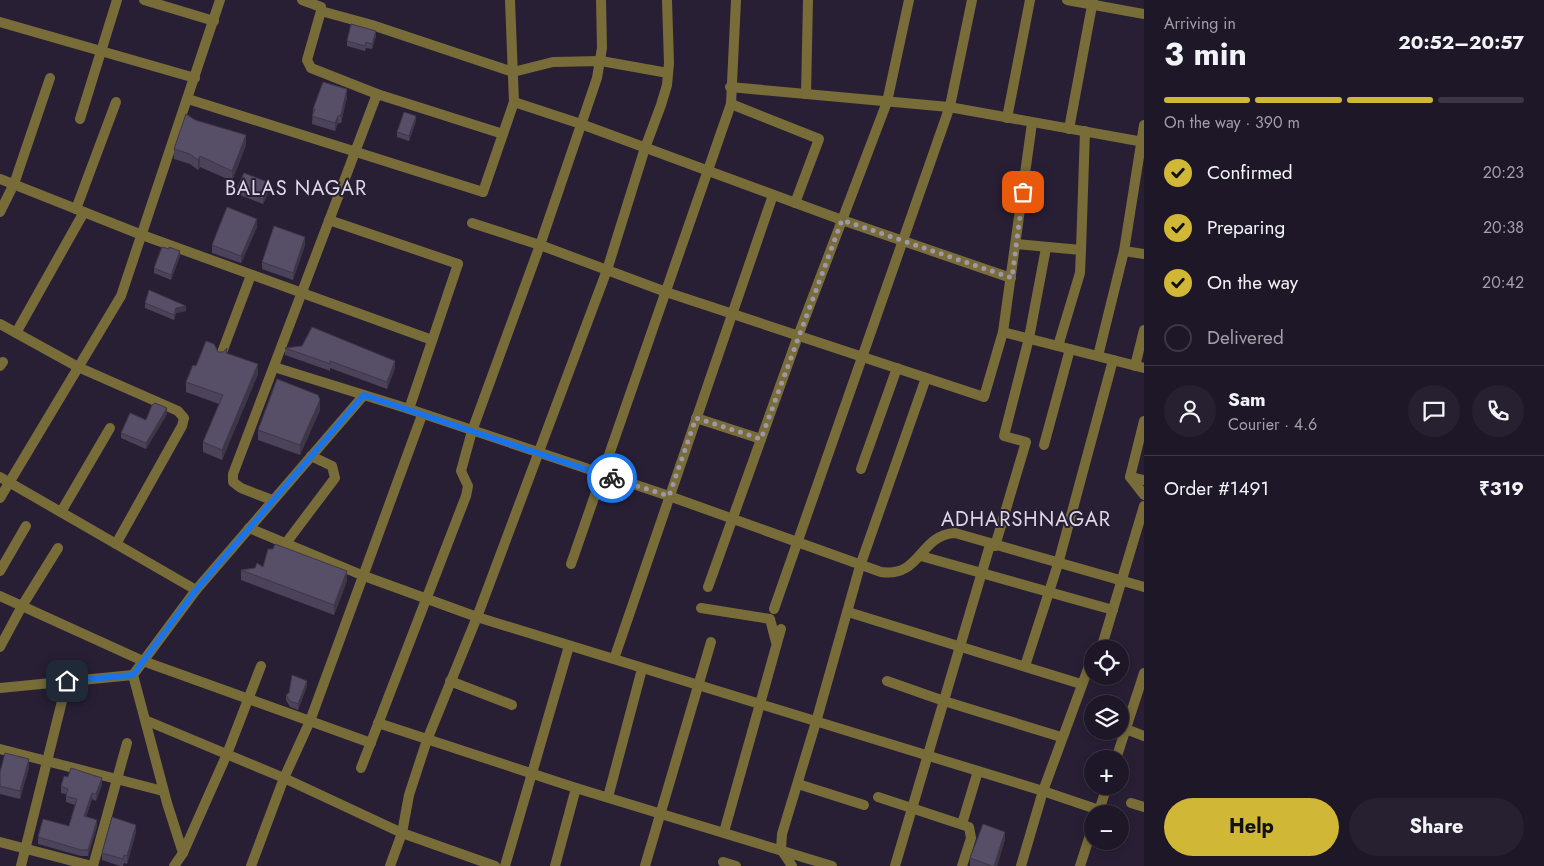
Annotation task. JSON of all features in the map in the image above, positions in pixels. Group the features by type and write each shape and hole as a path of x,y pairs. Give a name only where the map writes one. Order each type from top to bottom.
{"street":[{"path":"80,119 117,0"},
{"path":"144,0 214,21"},
{"path":"0,498 4,480 78,368 121,296 220,0"},
{"path":"302,0 316,3 321,11 307,60 311,68 377,94 503,134"},
{"path":"188,99 483,192 514,102 510,0"},
{"path":"361,768 467,490 468,486 461,472 472,431 540,245 601,61 601,0"},
{"path":"390,866 402,833 409,795 427,740 477,617 607,270 645,148 661,105 668,74 667,0"},
{"path":"571,564 731,104 730,87 736,0"},
{"path":"806,94 808,0"},
{"path":"708,587 798,336 887,102 909,0"},
{"path":"774,609 796,541 949,107 972,0"},
{"path":"1007,118 1030,0"},
{"path":"1067,0 1093,2 1144,14"},
{"path":"1069,129 1093,2"},
{"path":"321,11 372,25 513,72 553,62 601,61 668,74"},
{"path":"0,22 195,78"},
{"path":"0,212 14,184 50,78"},
{"path":"730,87 949,107 1143,141"},
{"path":"272,500 241,488 233,482 233,474 377,94"},
{"path":"16,333 80,211 116,102"},
{"path":"514,102 581,124 842,220 1012,278"},
{"path":"731,104 819,139 794,203"},
{"path":"472,223 540,245 666,292 984,397 1003,332 1012,278 1032,122"},
{"path":"1098,356 1124,250 1143,141 1144,125"},
{"path":"1058,346 1080,273 1085,131"},
{"path":"0,179 142,235 432,340"},
{"path":"614,659 773,195"},
{"path":"329,220 458,264 409,409"},
{"path":"1016,244 1081,250"},
{"path":"895,866 981,574 1026,442 1004,436 1029,338 1046,248"},
{"path":"1124,250 1144,254"},
{"path":"220,355 251,274"},
{"path":"0,324 78,368 178,411 184,418 182,426 116,544"},
{"path":"1003,332 1140,367 1144,330"},
{"path":"1044,445 1070,349"},
{"path":"1024,666 1058,564 1114,360"},
{"path":"274,367 409,409 603,476 669,496 881,572 902,572 921,556 936,538 949,534 965,535 992,545 1144,587"},
{"path":"861,469 897,368"},
{"path":"792,866 782,850 782,834 860,566 926,378"},
{"path":"0,688 133,675 196,590 364,395"},
{"path":"251,866 284,778 310,722 422,415"},
{"path":"696,418 761,439"},
{"path":"1130,477 1144,421"},
{"path":"62,512 110,428"},
{"path":"286,543 335,478 332,466 311,456"},
{"path":"1130,477 1144,480"},
{"path":"1130,477 1144,495"},
{"path":"4,480 196,590"},
{"path":"1104,640 1144,506"},
{"path":"0,571 26,526"},
{"path":"250,528 364,576 477,617 1043,791 1084,807"},
{"path":"0,647 22,606 58,548"},
{"path":"921,556 1114,610"},
{"path":"0,596 143,661 370,743"},
{"path":"701,608 770,619 776,642"},
{"path":"848,612 1081,684"},
{"path":"724,832 776,642 781,630"},
{"path":"645,866 711,642"},
{"path":"504,866 569,646"},
{"path":"174,866 183,853 227,754 261,666"},
{"path":"608,797 642,668"},
{"path":"1129,720 1144,673"},
{"path":"133,675 163,791 183,853"},
{"path":"1021,866 1043,791 1084,677"},
{"path":"887,680 944,701 1062,737"},
{"path":"21,866 67,681"},
{"path":"450,681 512,705"},
{"path":"145,720 284,778 402,833 495,866"},
{"path":"378,723 576,788 661,812 832,866"},
{"path":"1129,730 1144,736"},
{"path":"0,842 93,866 127,743"},
{"path":"0,749 163,791"},
{"path":"962,824 978,771"},
{"path":"798,784 864,805"},
{"path":"555,866 576,788"},
{"path":"878,797 969,827 971,833 962,866"},
{"path":"1131,803 1144,807"},
{"path":"1080,866 1085,850"},
{"path":"722,862 736,866"}],"building":[{"path":"351,24 376,31 372,44 366,42 365,46 347,41"},
{"path":"323,82 347,89 341,115 338,116 335,123 312,116"},
{"path":"404,112 416,116 409,136 397,132"},
{"path":"186,114 195,120 246,135 232,171 200,156 198,160 190,154 174,149"},
{"path":"244,173 270,183 263,199 237,188"},
{"path":"227,207 257,219 241,256 212,245"},
{"path":"274,226 305,237 293,273 262,262"},
{"path":"162,247 169,249 169,247 180,251 171,275 154,268"},
{"path":"149,290 186,306 176,308 174,315 145,303"},
{"path":"312,327 395,361 387,382 330,361 330,364 285,348 302,346"},
{"path":"206,341 214,344 218,352 223,352 227,348 226,353 258,364 222,450 203,442 223,395 186,382 193,365 196,366"},
{"path":"277,379 318,395 320,400 300,445 258,430"},
{"path":"155,403 167,408 146,443 121,433 130,413 146,420 152,405"},
{"path":"275,544 347,571 334,605 241,570 255,568 257,563 263,567 268,549 273,549"},
{"path":"292,675 307,681 298,704 290,701 286,695 289,693"},
{"path":"5,753 29,759 20,791 0,786 0,772"},
{"path":"71,768 102,778 96,794 92,793 84,816 97,820 88,850 81,850 38,837 43,819 69,826 77,799 66,796 68,789 61,786 64,776 68,777"},
{"path":"112,817 136,825 127,856 124,855 123,859 102,853"},
{"path":"983,824 1005,832 994,866 970,858"}],"way so far":[{"path":"612,478 669,496 696,418 761,439 842,220 1012,278 1023,192"}],"district":[{"name":"BALAS NAGAR","path":"296,188"},
{"name":"ADHARSHNAGAR","path":"1026,519"}],"route":[{"path":"67,681 133,675 196,590 364,395 612,478"}]}
